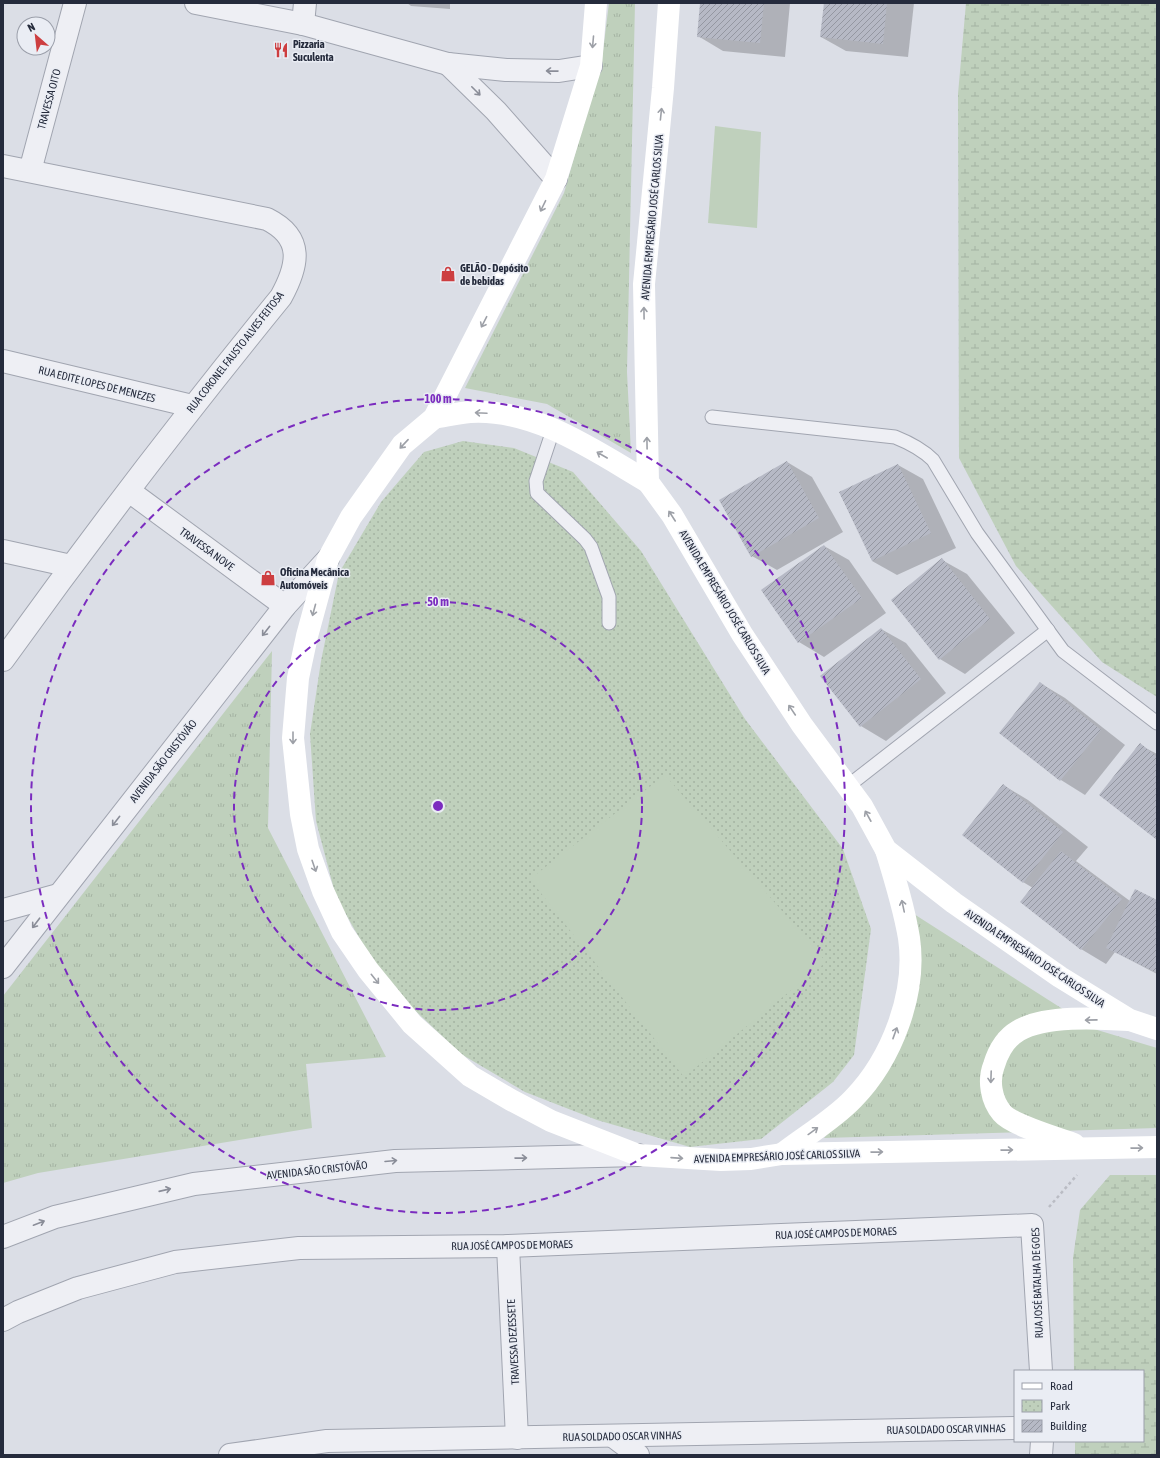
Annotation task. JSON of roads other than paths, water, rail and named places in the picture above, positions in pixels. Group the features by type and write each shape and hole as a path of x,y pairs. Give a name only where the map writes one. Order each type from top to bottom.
{"main road":[{"name":"AVENIDA EMPRESÁRIO JOSÉ CARLOS SILVA","path":"596,3 591,66 556,179 434,418 402,445 385,467 351,517 328,559 307,636 298,678 293,738 301,814 308,849 323,891 342,932 368,970 412,1024 470,1076 510,1100 551,1120 638,1155 721,1160 751,1159 782,1154 1157,1147"},
{"name":"AVENIDA EMPRESÁRIO JOSÉ CARLOS SILVA","path":"670,3 644,284 648,482 672,515 742,634 802,725 862,806 886,850 954,903 1060,977 1130,1020 1157,1030"},
{"path":"434,418 470,412 505,414 553,430 581,443 648,482"},
{"path":"782,1154 853,1099 875,1075 891,1045 900,1020 906,997 910,965 909,939 902,901 886,850"},
{"path":"1093,1149 1029,1129 1002,1114 992,1094 990,1074 999,1050 1018,1031 1040,1022 1060,1020 1130,1020"}],"street":[{"name":"TRAVESSA OITO","path":"30,171 75,3"},
{"path":"196,3 303,24 448,64 506,70 559,71 591,66"},
{"path":"303,24 305,3"},
{"path":"448,64 496,111 556,179"},
{"name":"RUA CORONEL FAUSTO ALVES FEITOSA","path":"3,166 267,219 278,224 289,235 293,244 295,264 291,277 281,297 192,406 71,566 3,660"},
{"name":"RUA EDITE LOPES DE MENEZES","path":"3,361 192,406"},
{"name":"TRAVESSA NOVE","path":"129,491 285,606"},
{"path":"3,551 71,566"},
{"name":"AVENIDA SÃO CRISTÓVÃO","path":"3,967 285,606 328,559"},
{"path":"3,910 58,895"},
{"name":"AVENIDA SÃO CRISTÓVÃO","path":"3,1237 55,1217 194,1184 395,1161 638,1155"},
{"name":"RUA JOSÉ CAMPOS DE MORAES","path":"3,1320 18,1312 78,1288 175,1262 299,1248 508,1246 1032,1225"},
{"name":"RUA JOSÉ BATALHA DE GOES","path":"1032,1225 1040,1370"},
{"name":"TRAVESSA DEZESSETE","path":"508,1246 517,1438"},
{"name":"RUA SOLDADO OSCAR VINHAS","path":"230,1455 326,1441 614,1437 1014,1428"},
{"path":"614,1437 638,1455"},
{"path":"326,1441 344,1455"},
{"path":"1041,1455 1042,1442"}],"lane":[{"path":"712,417 896,436 920,449 933,460 977,533 1063,651 1157,723"},
{"path":"553,430 536,481 537,493 585,539 591,547 610,597 609,623"},
{"path":"848,786 1048,630"}],"place":[{"name":"Pizzaria Suculenta","path":"281,50"},
{"name":"GELÃO - Depósito de bebidas","path":"448,274"},
{"name":"Oficina Mecânica Automóveis","path":"268,578"}]}
